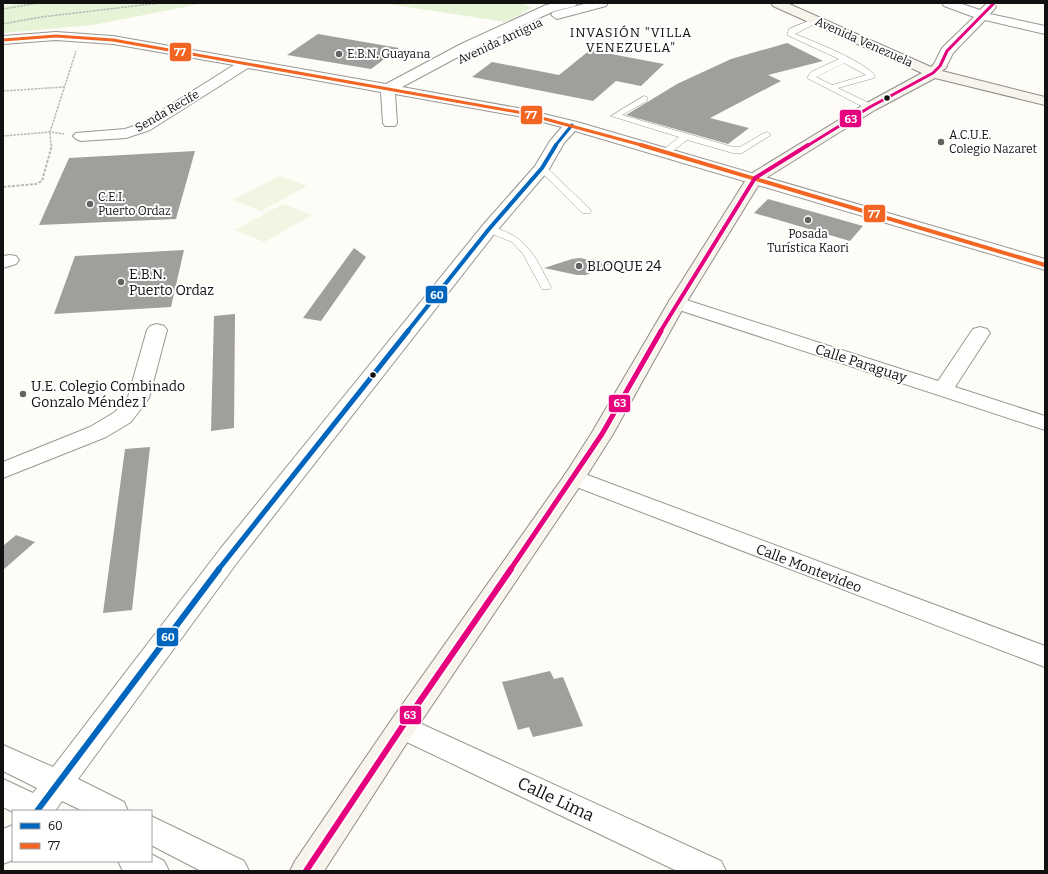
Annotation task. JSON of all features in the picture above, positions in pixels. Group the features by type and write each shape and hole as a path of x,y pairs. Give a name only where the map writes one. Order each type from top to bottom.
{"street":[{"name":"Avenida Antigua","path":"388,89 466,47 561,6 602,3"},
{"name":"Avenida Venezuela","path":"777,3 816,21 936,70 985,88 1045,101"},
{"path":"795,3 936,70"},
{"path":"948,3 981,16 1045,30"},
{"path":"306,871 402,727 574,478 602,434 677,303 755,178 870,107 936,70 947,51 994,3"},
{"name":"Avenida Antigua","path":"404,92 438,71 561,6"},
{"path":"3,40 32,37 83,37 133,43 523,113 572,125 666,152 1045,265"},
{"name":"Senda Recife","path":"81,136 126,133 145,127 247,63"},
{"name":"Avenida Venezuela","path":"936,70 1045,94"},
{"path":"388,89 390,123"},
{"path":"40,810 58,783 230,554 489,229 542,168 558,141 572,125"},
{"name":"Calle Paraguay","path":"677,303 1045,423"},
{"path":"3,471 98,432 123,417 138,398 157,330"},
{"path":"943,389 980,333"},
{"name":"Calle Montevideo","path":"574,478 1045,658"},
{"name":"Calle Lima","path":"402,727 710,871"},
{"path":"3,757 111,810"},
{"path":"3,792 37,810"},
{"path":"152,830 233,871"},
{"path":"3,850 12,840"},
{"path":"136,862 153,871"}],"lane":[{"path":"816,21 792,31 791,35 836,54 868,71 871,76 830,88"},
{"path":"843,59 840,63 814,74 811,78 870,107"},
{"path":"644,99 615,116 737,151 742,150 767,135"},
{"path":"666,152 685,137"},
{"path":"542,168 586,211"},
{"path":"489,229 516,240 520,244 528,253 546,287"}],"path":[{"path":"3,9 38,3"},
{"path":"3,24 41,17 160,3"},
{"path":"3,187 36,184 42,181 52,144 50,132 78,45 83,37"},
{"path":"3,92 64,87"},
{"path":"3,136 50,132 81,136"}],"green space":[{"path":"18,3 205,3 93,25 3,33 3,6"},
{"path":"381,3 522,3 532,8 506,22"},
{"path":"280,176 307,186 261,211 233,200"},
{"path":"283,204 312,215 264,242 235,230"}],"building":[{"path":"318,34 399,48 371,69 287,55"},
{"path":"787,43 823,61 768,75 781,81 710,118 749,128 728,144 626,115 677,84 731,59"},
{"path":"590,50 664,64 641,86 616,81 593,101 472,77 492,62 559,75"},
{"path":"195,151 176,219 39,225 69,158"},
{"name":"Posada Turística Kaori","path":"768,199 863,226 850,241 754,213"},
{"path":"354,248 366,257 321,321 303,318"},
{"name":"E.B.N. Puerto Ordaz","path":"184,250 171,307 54,314 75,256"},
{"name":"BLOQUE 24","path":"580,258 610,264 586,275 577,275 544,268 572,259"},
{"path":"235,314 234,428 211,431 214,316"},
{"path":"150,447 132,610 103,613 125,449"},
{"path":"16,535 35,542 3,570 3,546"},
{"path":"550,671 554,679 563,677 583,726 533,737 529,727 518,730 502,682"}],"transit line":[{"name":"63","path":"306,871 402,727 574,478 602,434 677,303 755,178 870,107 933,73 940,66 947,51 994,3"},
{"name":"77","path":"3,40 56,36 113,40 523,113 572,125 755,178 1045,265"},
{"name":"60","path":"38,810 230,554 489,229 542,168 558,141 572,125"}],"place":[{"name":"E.B.N. Guayana","path":"339,54"},
{"name":"A.C.U.E. Colegio Nazaret","path":"941,142"},
{"name":"C.E.I. Puerto Ordaz","path":"90,204"},
{"name":"Posada Turística Kaori","path":"808,220"},
{"name":"BLOQUE 24","path":"579,266"},
{"name":"E.B.N. Puerto Ordaz","path":"121,282"},
{"name":"U.E. Colegio Combinado Gonzalo Méndez I","path":"23,394"}],"district":[{"name":"INVASIÓN \"VILLA VENEZUELA\"","path":"631,40"}]}
